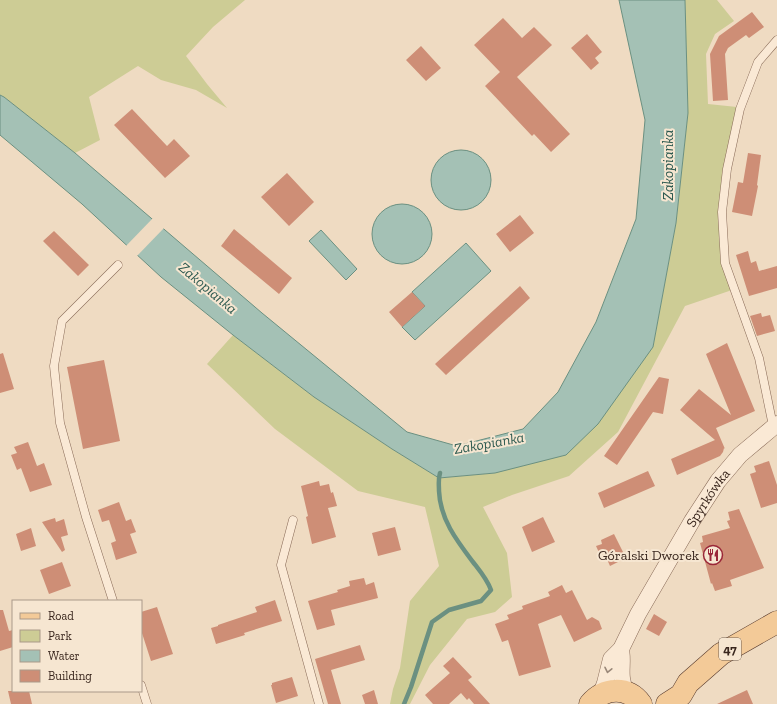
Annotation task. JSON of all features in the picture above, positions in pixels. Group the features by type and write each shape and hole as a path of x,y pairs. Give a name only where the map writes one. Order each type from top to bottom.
{"main road":[{"name":"47","path":"667,704 681,695 688,683 721,654 777,622"},
{"name":"47","path":"596,699 613,690 634,698 650,697 688,683"}],"street":[{"name":"Spyrkówka","path":"596,699 605,683 611,659 621,649 638,614 692,521 718,481 740,455 775,425"},
{"name":"Spyrkówka","path":"621,649 621,674 634,698"}],"lane":[{"path":"775,425 759,358 726,263 722,212 727,169 740,109 758,62 777,40"},
{"path":"113,600 86,517 60,423 54,366 62,321 118,265"},
{"path":"293,520 281,565 319,704"},
{"path":"142,688 147,704"}],"green space":[{"path":"0,0 245,0 213,27 186,56 227,108 196,90 161,80 138,66 89,97 100,140 75,153 0,95"},
{"path":"685,0 717,0 734,21 715,34 706,54 708,104 737,107 721,189 732,290 685,306 618,432 569,476 512,495 483,507 507,553 512,597 495,612 467,619 430,665 410,704 390,704 400,668 410,601 439,566 425,507 358,491 275,429 207,364 233,335 314,397 392,449 439,478 495,473 653,347 676,223 688,113"}],"water":[{"name":"Zakopianka","path":"619,0 685,0 688,113 676,223 653,347 598,424 566,455 495,473 439,478 392,449 314,397 233,335 161,277 82,204 0,135 0,95 75,153 262,313 407,432 457,446 523,429 558,392 596,322 636,219 645,120"},
{"path":"461,150 478,155 486,163 491,180 486,197 478,205 461,210 444,205 436,197 431,180 436,163 444,155"},
{"path":"402,204 419,209 427,217 432,234 427,251 419,259 402,264 385,259 377,251 372,234 377,217 385,209"},
{"path":"321,230 357,269 346,280 309,241"},
{"path":"466,243 491,271 415,340 402,327 425,306 412,292"}],"pier":[{"path":"154,217 165,227 136,257 125,247"}],"building":[{"path":"752,12 764,27 749,38 746,35 728,48 725,54 728,100 713,101 710,54 719,36"},
{"path":"503,18 522,38 534,27 552,45 517,77 570,134 551,152 534,134 532,136 485,86 500,72 474,45"},
{"path":"587,34 602,52 595,58 599,63 591,70 571,48"},
{"path":"421,46 441,68 426,81 406,60"},
{"path":"132,109 167,146 174,139 190,156 165,178 114,125"},
{"path":"748,153 761,155 758,186 752,216 732,212 738,182 743,183"},
{"path":"287,173 314,202 289,226 261,197"},
{"path":"520,215 534,233 510,252 496,234"},
{"path":"234,229 292,278 279,294 221,246"},
{"path":"54,231 89,265 78,276 43,241"},
{"path":"748,251 751,263 756,261 759,271 777,266 777,288 749,296 736,255"},
{"path":"520,286 530,298 446,375 435,364"},
{"path":"412,292 425,306 402,327 389,312"},
{"path":"761,313 762,317 770,315 775,331 757,336 750,316"},
{"path":"727,343 755,411 716,428 725,449 724,448 720,456 677,475 671,459 715,440 680,410 699,389 731,415 706,354"},
{"path":"3,353 14,389 0,393 0,354"},
{"path":"104,360 120,441 83,449 67,367"},
{"path":"659,377 669,379 663,414 653,412 617,465 604,456"},
{"path":"28,442 37,466 44,463 52,485 30,492 21,468 17,470 11,455 17,453 14,447"},
{"path":"769,461 777,485 777,503 761,508 750,474 756,472 754,466"},
{"path":"648,471 655,486 604,508 598,493"},
{"path":"319,481 320,486 329,484 331,493 333,492 337,506 328,508 336,537 312,544 306,517 308,516 301,486"},
{"path":"119,502 126,521 131,519 136,532 130,534 137,553 116,560 111,543 116,541 109,520 102,522 98,510"},
{"path":"739,509 764,568 730,580 732,586 715,591 712,583 711,584 700,543 703,542 702,536 730,528 727,521 730,520 728,512"},
{"path":"543,517 555,542 532,552 522,527"},
{"path":"55,518 56,522 64,519 68,535 61,537 65,550 62,552 42,522"},
{"path":"395,527 401,550 378,556 372,533"},
{"path":"31,528 36,546 21,551 16,534"},
{"path":"614,534 626,558 610,566 606,557 602,559 596,546 602,544 601,540"},
{"path":"62,562 71,586 49,594 40,570"},
{"path":"364,578 366,585 374,582 378,598 331,610 335,625 317,630 308,601 338,592 337,590 350,586 349,581"},
{"path":"562,585 566,593 572,590 587,620 592,617 599,621 602,629 574,642 561,615 538,624 551,667 519,676 508,640 502,642 495,624 509,619 507,615 523,609 522,606 550,596 548,592"},
{"path":"275,600 282,621 216,644 211,628 257,612 255,607"},
{"path":"157,607 173,654 151,661 142,633 142,612"},
{"path":"0,610 3,610 9,631 12,630 12,647 0,651"},
{"path":"654,614 667,622 659,636 646,629"},
{"path":"360,645 365,660 331,670 341,704 328,704 315,659"},
{"path":"453,657 472,677 468,680 490,704 474,704 469,698 467,700 461,693 449,704 433,704 425,695 450,673 443,666"},
{"path":"292,677 298,696 276,703 271,685 272,683"},
{"path":"374,690 378,704 365,704 362,695"},
{"path":"747,690 753,704 717,704"},
{"path":"8,691 29,692 32,704 11,704"}],"waterway":[{"path":"404,704 432,622 449,610 481,601 491,590 483,575 455,538 442,511 439,491 440,473"}],"place":[{"name":"Góralski Dworek","path":"713,555"}]}
